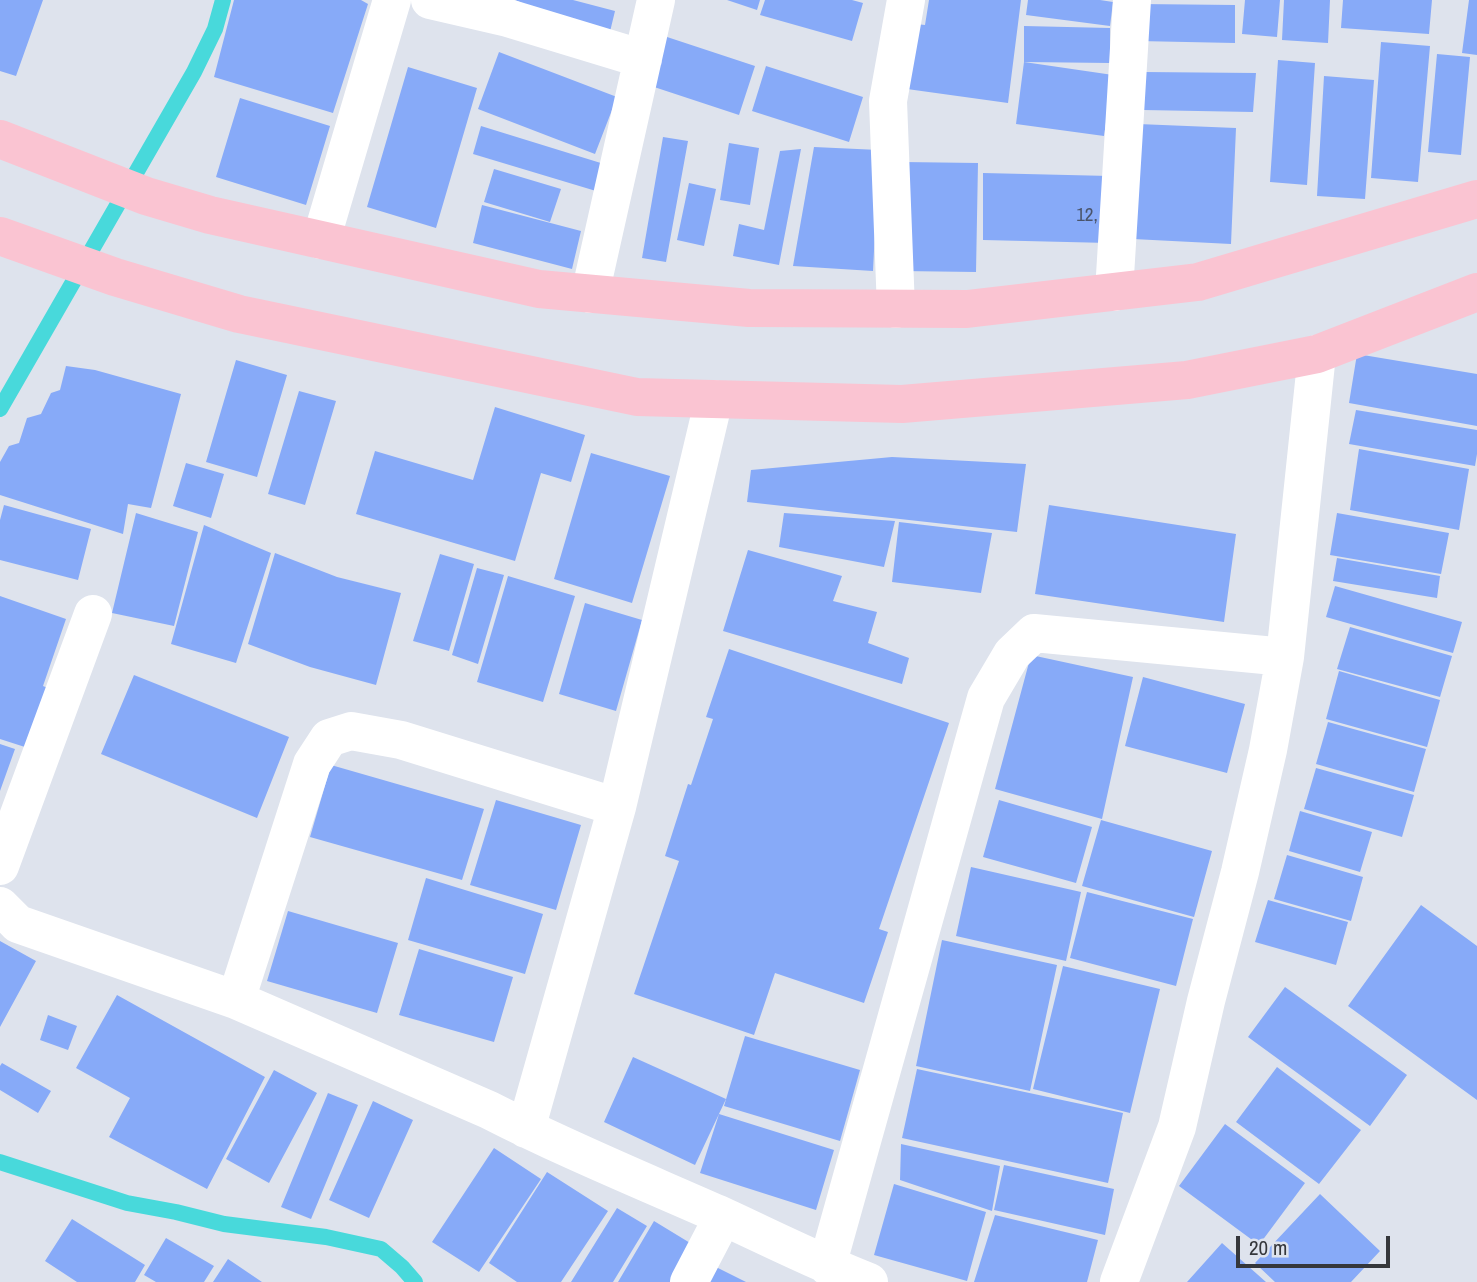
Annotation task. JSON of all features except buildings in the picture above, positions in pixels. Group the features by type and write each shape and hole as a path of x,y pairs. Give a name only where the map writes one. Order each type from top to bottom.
{"main road":[{"path":"0,139 146,196 210,215 539,289 749,308 967,309 1198,282 1477,199"},
{"path":"0,236 115,277 239,314 638,397 902,404 1187,380 1317,354 1477,292"}],"street":[{"path":"321,240 392,0"},
{"path":"430,0 508,18 643,59"},
{"path":"590,294 656,0"},
{"path":"896,309 888,101 906,0"},
{"path":"1114,292 1132,0"},
{"path":"1119,1282 1177,1127 1268,750 1285,657 1317,354"},
{"path":"526,1129 617,807 714,399"},
{"path":"0,866 93,614"},
{"path":"828,1266 986,698 1012,654 1034,633 1285,657"},
{"path":"236,1000 312,764 329,738 351,731 401,740 617,807"},
{"path":"0,905 18,924 236,1000 489,1110 828,1266 869,1282"},
{"path":"689,1282 723,1217"}],"waterway":[{"path":"0,409 194,72 215,29 223,0"},
{"path":"0,1162 127,1203 224,1224 326,1237 381,1249 415,1282"}]}
